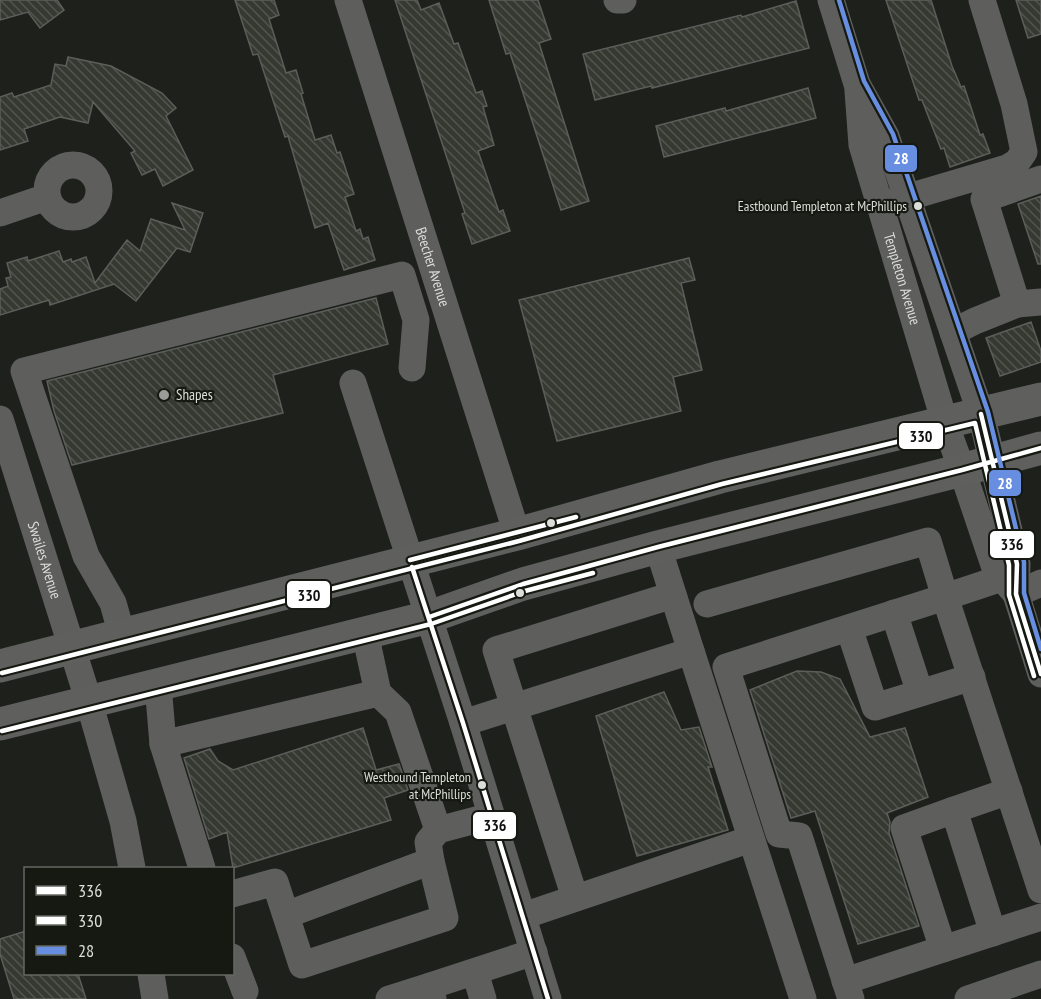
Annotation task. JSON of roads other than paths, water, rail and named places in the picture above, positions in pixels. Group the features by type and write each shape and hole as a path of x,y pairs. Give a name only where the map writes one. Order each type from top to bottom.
{"main road":[{"path":"0,666 517,534 720,477 1041,399"},
{"path":"0,724 429,617 523,584 1041,448"}],"street":[{"name":"Beecher Avenue","path":"348,0 517,534"},
{"path":"617,0 623,0"},
{"name":"Templeton Avenue","path":"831,0 857,84 886,136 981,414 977,465"},
{"path":"880,206 1007,168 1017,162 1024,152 1014,104 982,0"},
{"name":"Templeton Avenue","path":"857,84 862,145 945,423 977,465"},
{"path":"953,332 975,321 1029,303 984,199 1041,179"},
{"path":"0,213 47,196"},
{"path":"122,635 113,603 86,556 24,371 402,275 416,320 412,368"},
{"path":"352,383 463,723 548,999"},
{"name":"Swailes Avenue","path":"0,419 11,494 72,647 123,820 132,867"},
{"path":"977,465 996,571 1009,586 1041,674"},
{"path":"707,604 928,541 1041,890"},
{"path":"658,547 803,999"},
{"path":"1041,583 945,597 726,667 779,834 799,836 848,990 943,949 1041,917"},
{"path":"575,898 496,650 673,595"},
{"path":"894,613 920,693"},
{"path":"849,628 875,707 972,677"},
{"path":"365,633 378,693 398,712 438,830"},
{"path":"463,723 691,651"},
{"path":"158,685 163,744 202,867"},
{"path":"163,744 378,693"},
{"path":"943,949 904,828 1009,791"},
{"path":"954,810 993,933"},
{"path":"234,893 275,882 302,965 445,918 428,842 438,830 491,816"},
{"path":"523,916 751,840"},
{"path":"286,915 431,861"},
{"path":"389,999 432,993 474,972 534,952"},
{"path":"234,962 245,992"},
{"path":"474,972 483,999"},
{"path":"968,999 1041,974"},
{"path":"151,975 155,999"}],"place":[{"name":"Eastbound Templeton at McPhillips","path":"918,206"},
{"name":"Shapes","path":"164,395"},
{"name":"Westbound Templeton at McPhillips","path":"482,785"}]}
